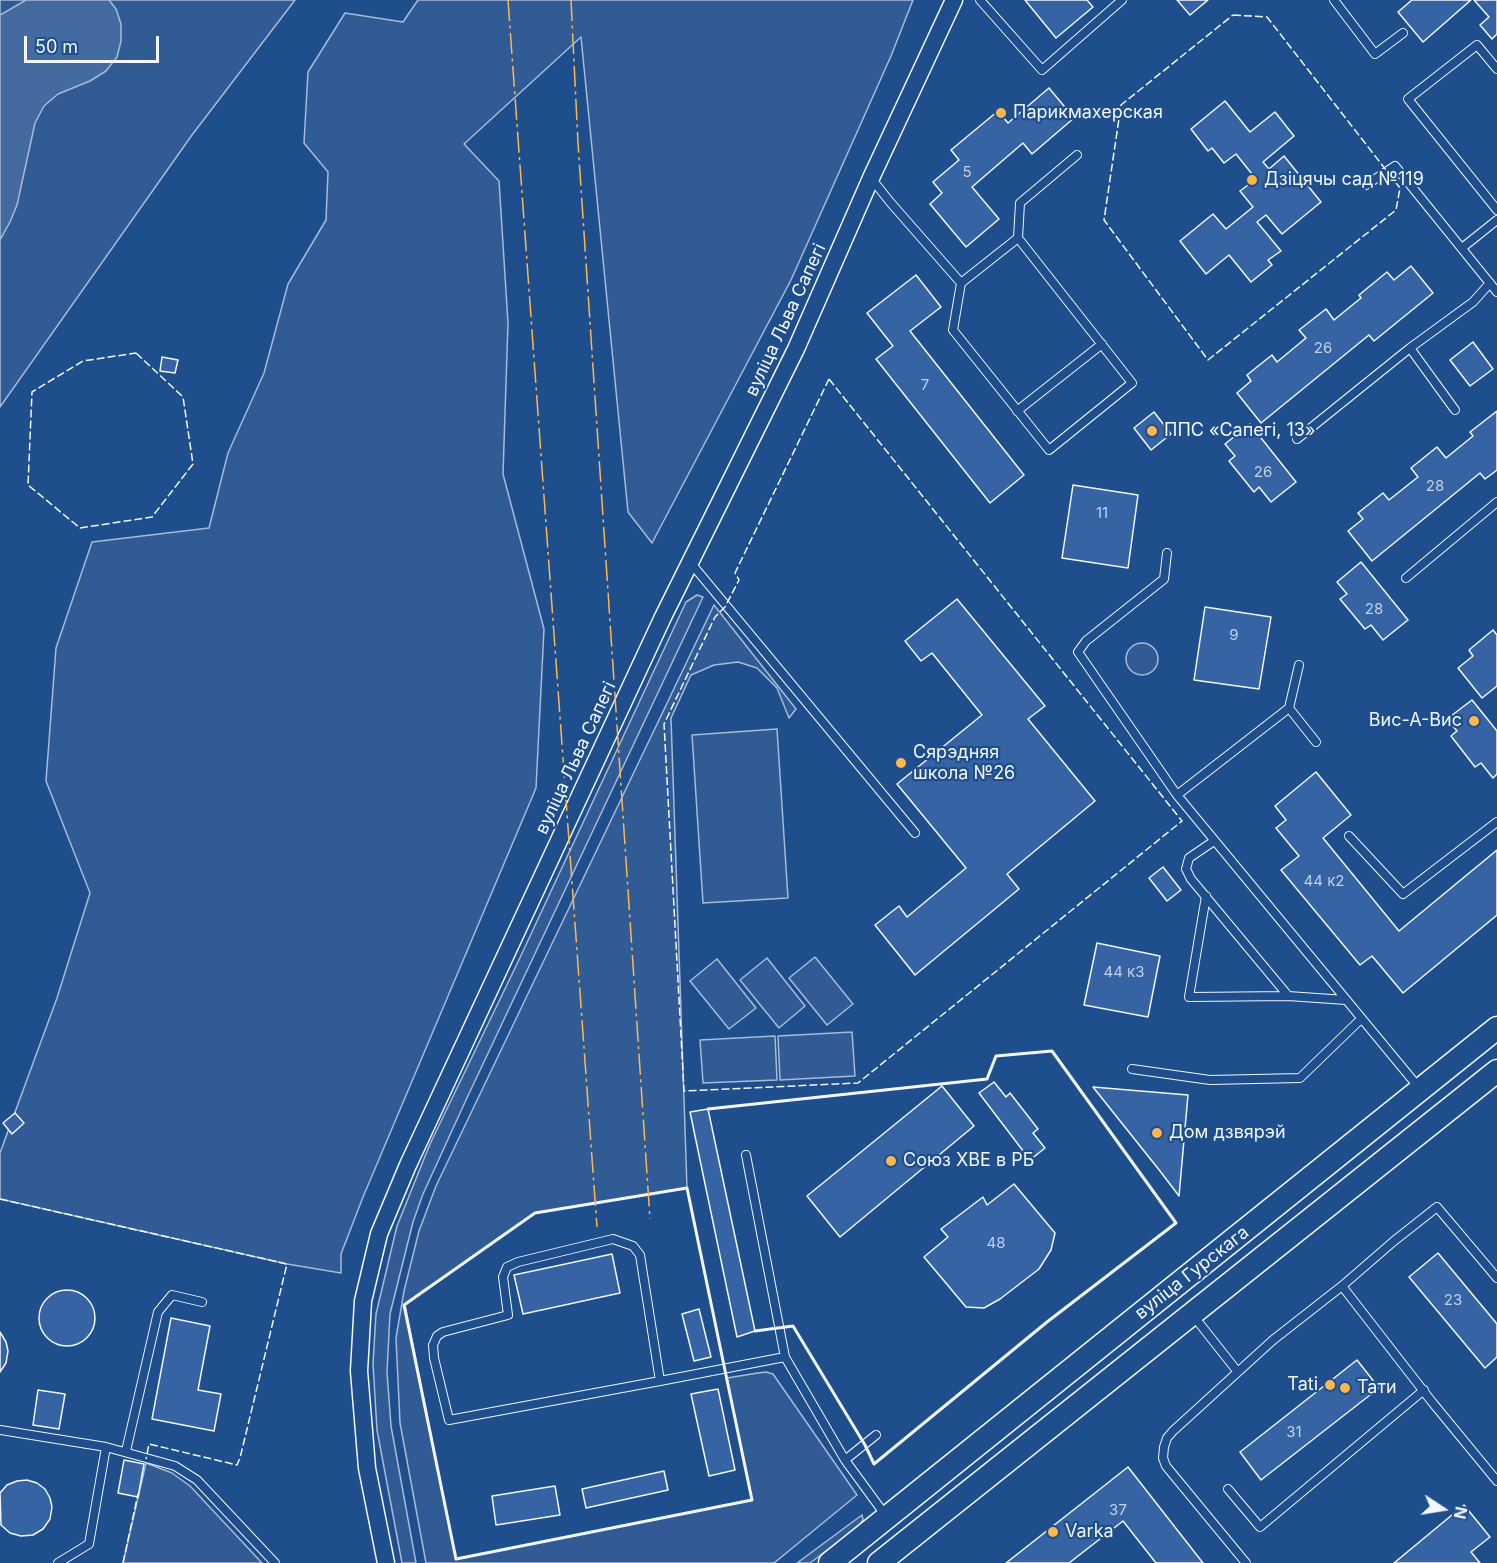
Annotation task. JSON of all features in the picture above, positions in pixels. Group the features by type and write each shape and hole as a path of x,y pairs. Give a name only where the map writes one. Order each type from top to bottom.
{"main road":[{"name":"вуліца Гурскага","path":"830,1563 1497,1028"},
{"name":"вуліца Гурскага","path":"865,1534 884,1562 907,1541 1497,1071"},
{"path":"1421,1090 1442,1116"},
{"path":"1192,1314 1188,1288 1193,1274"},
{"path":"887,1517 907,1541"}],"street":[{"name":"вуліца Льва Сапегі","path":"386,1563 367,1468 359,1371 363,1301 379,1234 408,1165 689,562 796,349 954,0"}],"lane":[{"path":"980,0 1042,70 1122,0"},
{"path":"1348,0 1336,4 1375,54 1403,33"},
{"path":"1497,69 1478,45 1407,99 1497,210"},
{"path":"1018,238 962,284 953,330 1049,450 1132,383 1018,238 1020,203 1077,155"},
{"path":"1366,185 1395,166 1497,292"},
{"path":"872,178 890,202 962,284"},
{"path":"1462,248 1497,220"},
{"path":"1298,439 1410,348 1473,302 1490,283"},
{"path":"1017,411 1101,344"},
{"path":"1410,348 1455,410"},
{"path":"1406,578 1497,502"},
{"path":"1167,553 1164,579 1086,641 1078,652 1177,795 1421,1090"},
{"path":"689,562 915,833"},
{"path":"1177,795 1289,708 1299,665"},
{"path":"1289,708 1316,742"},
{"path":"1349,836 1403,894 1497,822"},
{"path":"1214,841 1189,858 1186,869 1191,879 1288,996"},
{"path":"1206,896 1189,997 1288,996 1346,1000"},
{"path":"1132,1069 1210,1080 1300,1078 1361,1019"},
{"path":"746,1155 785,1357 845,1460 887,1517"},
{"path":"1246,1563 1166,1466 1163,1458 1167,1438 1173,1431 1237,1371 1437,1207 1497,1278"},
{"path":"660,1381 640,1256 633,1246 613,1239 518,1262 507,1267 503,1277 508,1315 443,1332 437,1336 433,1345 449,1420 660,1381 785,1357"},
{"path":"1342,1286 1497,1481"},
{"path":"126,1451 158,1312 172,1295 202,1302"},
{"path":"1192,1314 1237,1371"},
{"path":"1228,1489 1260,1527 1424,1390"},
{"path":"0,1430 126,1451 175,1466 197,1480 275,1563"},
{"path":"845,1460 876,1435"},
{"path":"58,1563 89,1544 106,1447"}],"shaded area":[{"path":"0,0 295,0 192,135 0,407"},
{"path":"26,0 109,0 116,9 121,24 121,41 117,57 106,71 90,81 58,94 44,106 35,123 17,205 0,240 0,15"},
{"path":"418,0 913,0 891,56 791,280 652,543 628,512 581,37 464,144 499,181 508,323 503,474 544,629 536,788 363,1197 341,1254 341,1273 287,1264 0,1199 0,1153 57,998 90,893 46,781 56,648 92,542 209,528 228,453 264,373 288,284 326,220 328,172 304,143 308,72 345,13 403,22"},
{"path":"697,595 703,597 466,1100 423,1194 413,1222 390,1314 387,1372 391,1426 416,1563 402,1563 377,1430 373,1364 376,1314 397,1226 430,1144 686,602"},
{"path":"714,605 796,709 789,718 777,688 757,668 738,662 714,665 691,675 671,718 687,1188 535,1213 405,1305 456,1559 752,1500 727,1378 758,1373 773,1374 857,1495 774,1563 426,1563 400,1423 396,1338 404,1291 419,1231 436,1186"},
{"path":"1142,643 1153,648 1158,659 1153,670 1142,675 1131,670 1126,659 1131,648"},
{"path":"777,729 788,898 703,903 692,735"},
{"path":"815,957 853,1004 827,1025 789,978"},
{"path":"767,958 805,1006 779,1028 740,980"},
{"path":"717,959 756,1008 729,1029 690,981"},
{"path":"852,1032 855,1076 780,1080 778,1036"},
{"path":"775,1036 777,1080 703,1083 700,1040"},
{"path":"146,1463 172,1473 190,1486 262,1563 123,1563"},
{"path":"862,1515 863,1520 858,1527 810,1563 797,1563"}],"building":[{"path":"1025,0 1087,0 1093,7 1056,38"},
{"path":"1177,0 1208,0 1190,15"},
{"path":"1412,0 1471,0 1423,42 1398,12"},
{"path":"1474,0 1497,0 1497,34 1492,39 1480,25 1489,17"},
{"path":"1049,88 1074,118 1032,154 1023,143 972,187 999,219 966,247 930,204 942,193 933,182 959,160 951,150 998,111 1008,123"},
{"path":"1225,101 1250,132 1275,112 1294,136 1263,162 1269,169 1284,156 1321,202 1282,234 1266,215 1257,222 1281,251 1268,260 1272,265 1251,282 1229,255 1206,274 1180,241 1213,214 1226,229 1253,207 1240,191 1256,179 1236,154 1224,163 1212,148 1208,151 1191,129"},
{"path":"1411,266 1433,293 1374,341 1369,335 1261,423 1237,393 1251,381 1247,375 1272,355 1277,362 1306,338 1299,330 1326,309 1334,320 1361,298 1359,295 1387,272 1394,280"},
{"path":"916,275 941,307 910,331 1024,475 990,503 876,359 893,346 867,313"},
{"path":"1473,342 1493,369 1470,386 1450,360"},
{"path":"162,357 178,360 175,373 160,371"},
{"path":"1497,411 1497,470 1485,479 1480,473 1372,561 1348,531 1363,519 1358,513 1383,493 1389,500 1418,477 1411,468 1437,447 1446,458 1473,436 1470,432"},
{"name":"ППС «Сапегі, 13»","path":"1154,412 1171,434 1151,450 1134,428"},
{"path":"1250,424 1296,482 1271,502 1259,487 1254,492 1229,461 1235,456 1225,444"},
{"path":"1073,485 1138,495 1128,568 1062,558"},
{"path":"1361,562 1408,620 1383,640 1371,625 1365,629 1340,599 1347,594 1337,582"},
{"name":"Сярэдняя школа №26","path":"957,599 1045,706 1028,719 1095,801 1007,874 1019,889 915,975 875,925 899,906 907,917 966,868 897,784 982,715 932,653 921,661 905,641"},
{"path":"1205,607 1271,617 1259,689 1194,680"},
{"path":"1493,630 1497,635 1497,686 1482,698 1458,668 1473,656 1469,650"},
{"path":"1472,700 1497,731 1497,774 1493,778 1481,763 1475,767 1451,736 1457,731 1447,719"},
{"path":"1316,772 1351,815 1323,838 1399,931 1497,850 1497,915 1403,993 1372,956 1360,965 1281,870 1299,856 1276,828 1286,820 1275,806"},
{"path":"1163,867 1181,890 1167,901 1149,878"},
{"path":"1097,943 1160,956 1148,1017 1084,1005"},
{"path":"994,1082 1006,1097 1010,1093 1038,1129 1033,1133 1045,1148 1030,1160 979,1093"},
{"name":"Союз ХВЕ в РБ","path":"942,1086 974,1126 840,1237 807,1196"},
{"name":"Дом дзвярэй","path":"1093,1087 1188,1095 1179,1196 1160,1171"},
{"path":"708,1109 755,1331 737,1337 690,1112"},
{"path":"15,1113 24,1123 12,1134 3,1123"},
{"path":"1014,1184 1055,1233 1051,1250 1039,1269 1000,1299 984,1308 966,1307 924,1257 948,1237 941,1229 983,1197 987,1205"},
{"path":"1438,1253 1497,1324 1497,1357 1485,1368 1409,1277"},
{"path":"612,1254 620,1293 523,1314 514,1275"},
{"path":"67,1290 78,1292 87,1298 93,1307 95,1318 93,1329 87,1338 78,1344 67,1346 56,1344 47,1338 41,1329 39,1318 41,1307 47,1298 56,1292"},
{"path":"699,1309 711,1357 694,1361 682,1314"},
{"path":"171,1318 210,1326 198,1390 221,1394 214,1431 152,1419"},
{"path":"0,1332 8,1351 6,1363 0,1372"},
{"path":"1357,1360 1379,1388 1261,1480 1240,1452"},
{"path":"718,1389 735,1470 709,1476 691,1394"},
{"path":"38,1390 65,1394 59,1429 33,1425"},
{"path":"124,1460 144,1464 138,1497 118,1493"},
{"path":"1128,1467 1203,1563 1156,1563 1123,1521 1069,1563 1006,1563"},
{"path":"664,1471 668,1490 586,1508 582,1489"},
{"path":"27,1480 45,1489 52,1507 50,1519 43,1529 33,1535 21,1536 10,1533 1,1525 0,1493 7,1485"},
{"path":"555,1486 560,1515 496,1525 492,1496"},
{"path":"1464,1505 1490,1537 1471,1552 1480,1563 1394,1563"}],"fence":[{"path":"1233,15 1267,17 1400,188 1396,210 1208,360 1104,220 1121,105 1233,15"},
{"path":"136,353 183,397 193,464 152,517 80,528 28,485 32,392 83,361 136,353"},
{"path":"829,379 1182,821 858,1083 684,1091 664,724 715,617 725,607 739,580 735,573 829,379"},
{"path":"0,1199 287,1264 237,1465 149,1444 146,1459"},
{"path":"123,1563 138,1494"}],"wall":[{"path":"708,1109 987,1079 996,1056 1052,1051 1176,1223 1047,1322 874,1464 865,1445 793,1326 755,1331"},
{"path":"687,1188 752,1500 456,1559 404,1305 535,1213 687,1188"}],"power":[{"path":"508,0 597,1227"},
{"path":"571,0 578,143 650,1219"}],"place":[{"name":"Парикмахерская","path":"1001,113"},
{"name":"Дзіцячы сад №119","path":"1252,180"},
{"name":"ППС «Сапегі, 13»","path":"1152,431"},
{"name":"Вис-А-Вис","path":"1474,721"},
{"name":"Сярэдняя школа №26","path":"901,763"},
{"name":"Дом дзвярэй","path":"1157,1133"},
{"name":"Союз ХВЕ в РБ","path":"891,1161"},
{"name":"Tati","path":"1330,1385"},
{"name":"Тати","path":"1345,1388"},
{"name":"Varka","path":"1053,1532"}]}
